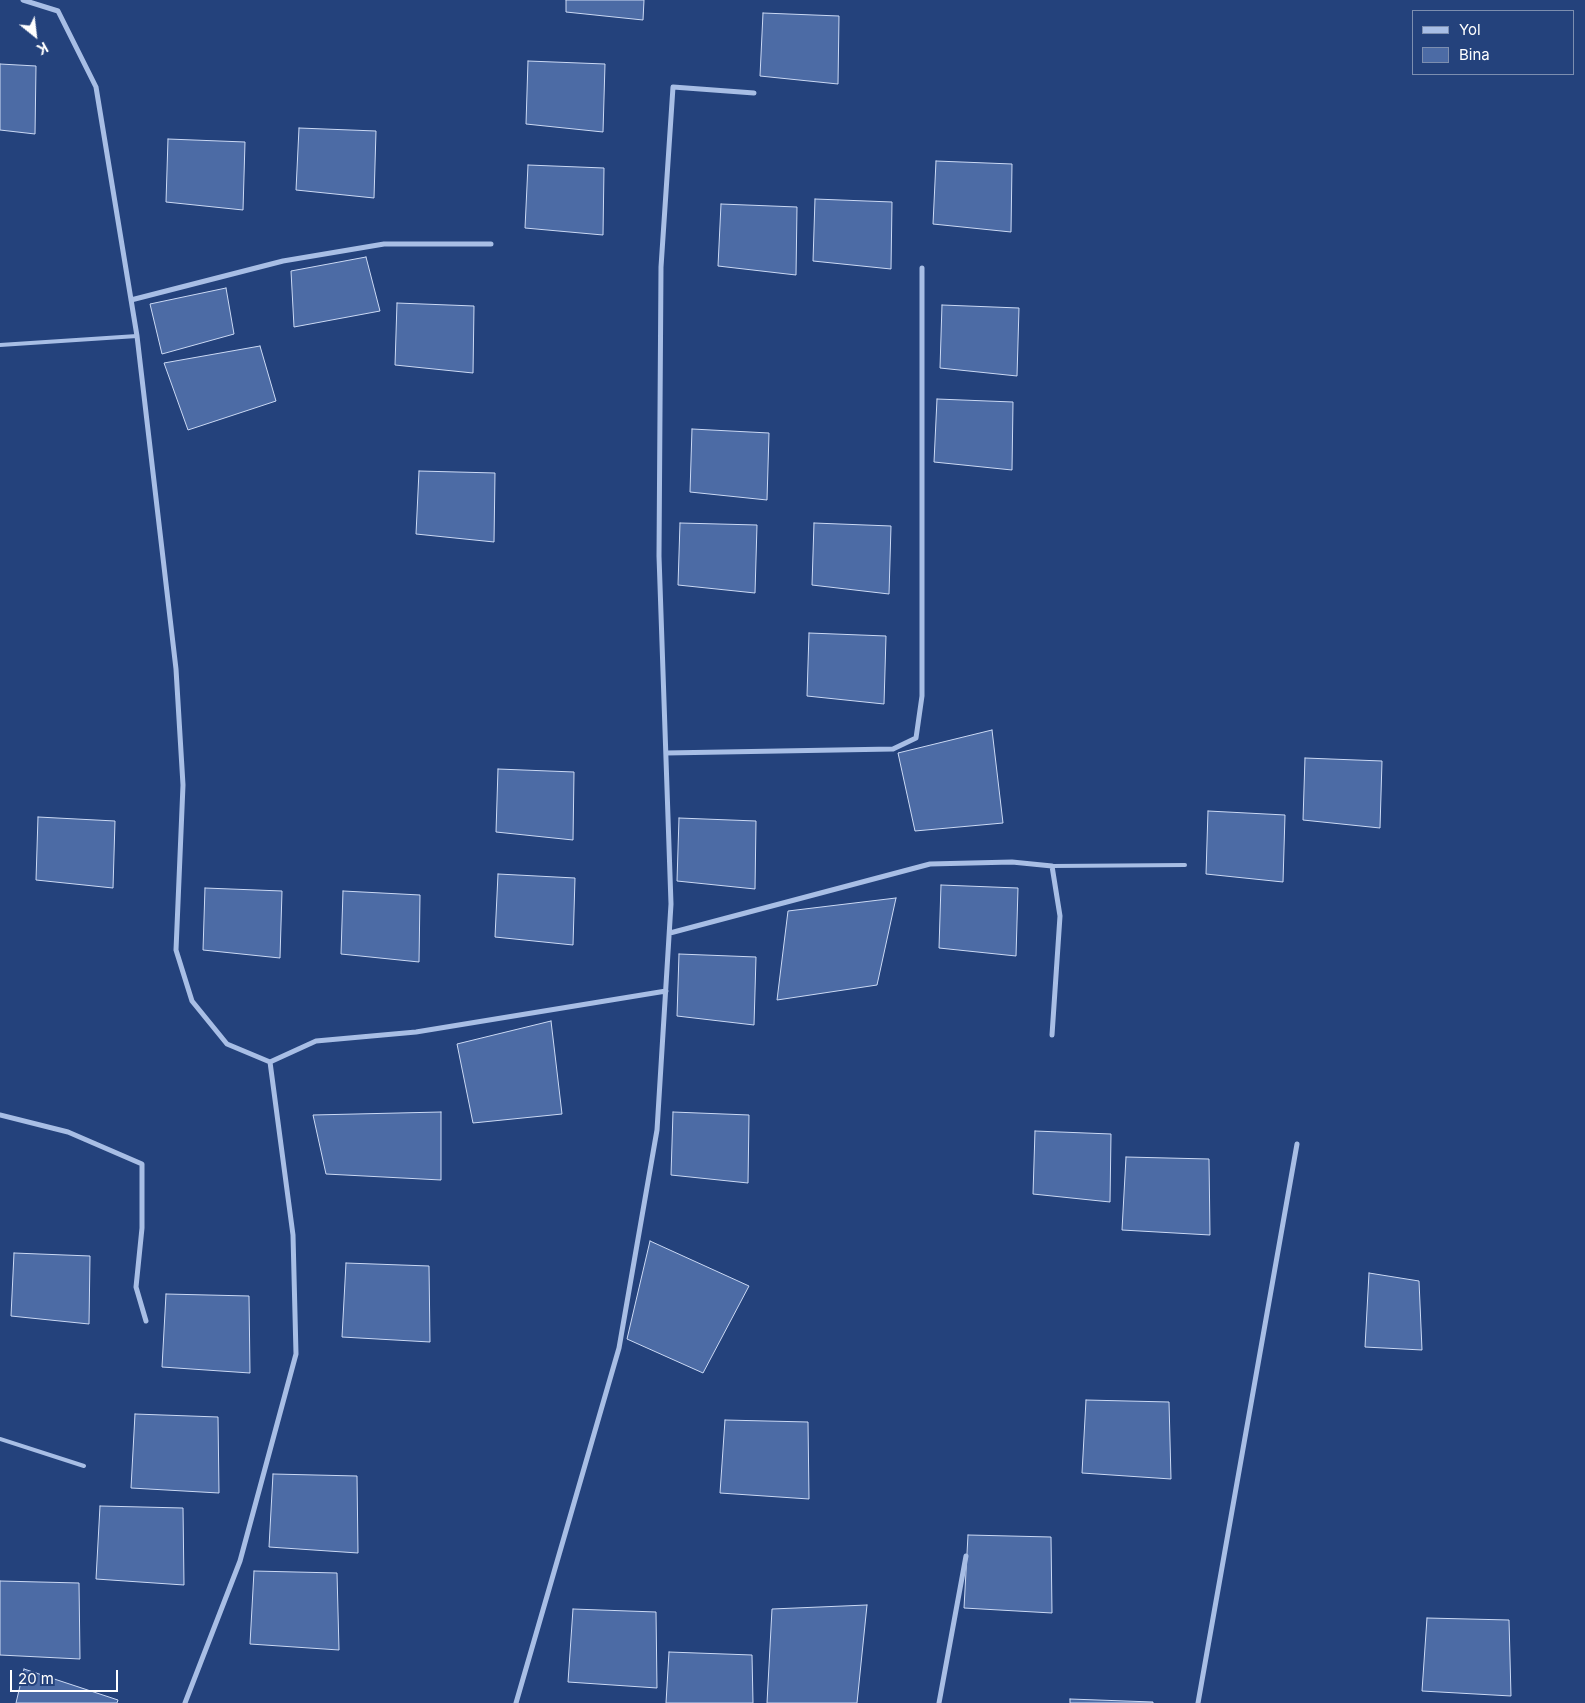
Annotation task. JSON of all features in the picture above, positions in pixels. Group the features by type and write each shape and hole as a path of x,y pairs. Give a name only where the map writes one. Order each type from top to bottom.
{"street":[{"path":"23,0 58,11 96,87 138,336 176,669 183,785 176,950 192,1001 227,1044 270,1062 316,1041 416,1032 666,991"},
{"path":"516,1703 619,1348 657,1130 672,904 659,556 661,277 673,87 754,93"},
{"path":"131,300 283,261 384,244 490,244"},
{"path":"666,753 893,749 916,738 922,696 922,268"},
{"path":"670,933 930,864 1012,862 1052,866 1060,916 1052,1035"},
{"path":"185,1703 240,1560 296,1354 293,1235 270,1062"},
{"path":"0,1115 68,1132 142,1164 142,1228 136,1288 146,1321"},
{"path":"1198,1703 1297,1144"},
{"path":"939,1703 966,1556"}],"lane":[{"path":"0,345 138,336"},
{"path":"1052,866 1185,865"},
{"path":"0,1439 84,1466"}],"building":[{"path":"566,0 644,0 643,20 566,12"},
{"path":"763,13 839,16 838,84 760,76"},
{"path":"528,61 605,64 603,132 526,124"},
{"path":"0,64 36,66 35,134 0,130"},
{"path":"299,128 376,131 374,198 296,190"},
{"path":"168,139 245,142 243,210 166,202"},
{"path":"936,161 1012,164 1011,232 933,224"},
{"path":"528,165 604,168 603,235 525,228"},
{"path":"815,199 892,202 891,269 813,261"},
{"path":"721,204 797,207 796,275 718,266"},
{"path":"366,257 380,311 294,327 291,271"},
{"path":"226,288 234,334 162,354 150,304"},
{"path":"397,303 474,306 473,373 395,365"},
{"path":"942,305 1019,308 1017,376 940,368"},
{"path":"260,346 276,401 188,430 164,363"},
{"path":"937,399 1013,402 1012,470 934,462"},
{"path":"692,429 769,433 767,500 690,492"},
{"path":"419,471 495,473 494,542 416,534"},
{"path":"680,523 757,525 755,593 678,585"},
{"path":"814,523 891,526 889,594 812,585"},
{"path":"809,633 886,636 884,704 807,696"},
{"path":"992,730 1003,823 915,831 898,753"},
{"path":"1305,758 1382,761 1380,828 1303,820"},
{"path":"498,769 574,772 573,840 496,832"},
{"path":"1208,811 1285,815 1283,882 1206,874"},
{"path":"38,817 115,821 113,888 36,880"},
{"path":"679,818 756,821 755,889 677,881"},
{"path":"498,874 575,878 573,945 495,937"},
{"path":"941,885 1018,888 1016,956 939,948"},
{"path":"205,888 282,891 280,958 203,950"},
{"path":"343,891 420,895 419,962 341,954"},
{"path":"896,898 877,985 777,1000 788,911"},
{"path":"679,954 756,957 754,1025 677,1016"},
{"path":"551,1021 562,1114 473,1123 457,1044"},
{"path":"441,1112 441,1180 326,1174 313,1115"},
{"path":"673,1112 749,1115 748,1183 671,1175"},
{"path":"1035,1131 1111,1134 1110,1202 1033,1194"},
{"path":"1126,1157 1209,1159 1210,1235 1122,1230"},
{"path":"650,1241 749,1286 703,1373 627,1339"},
{"path":"14,1253 90,1256 89,1324 11,1316"},
{"path":"346,1263 429,1266 430,1342 342,1337"},
{"path":"1369,1273 1419,1281 1422,1350 1365,1347"},
{"path":"166,1294 249,1296 250,1373 162,1367"},
{"path":"1086,1400 1169,1402 1171,1479 1082,1473"},
{"path":"135,1414 218,1417 219,1493 131,1488"},
{"path":"725,1420 808,1422 809,1499 720,1493"},
{"path":"273,1474 357,1476 358,1553 269,1547"},
{"path":"100,1506 183,1508 184,1585 96,1579"},
{"path":"968,1535 1051,1537 1052,1613 964,1608"},
{"path":"254,1571 337,1573 339,1650 250,1644"},
{"path":"0,1581 79,1583 80,1659 0,1655"},
{"path":"867,1605 857,1703 767,1703 772,1609"},
{"path":"573,1609 656,1612 657,1688 568,1682"},
{"path":"1427,1618 1509,1620 1511,1696 1422,1691"},
{"path":"669,1652 752,1655 753,1703 666,1703"},
{"path":"24,1669 118,1700 117,1703 16,1703"},
{"path":"1070,1699 1153,1702 1153,1703 1070,1703"}]}
